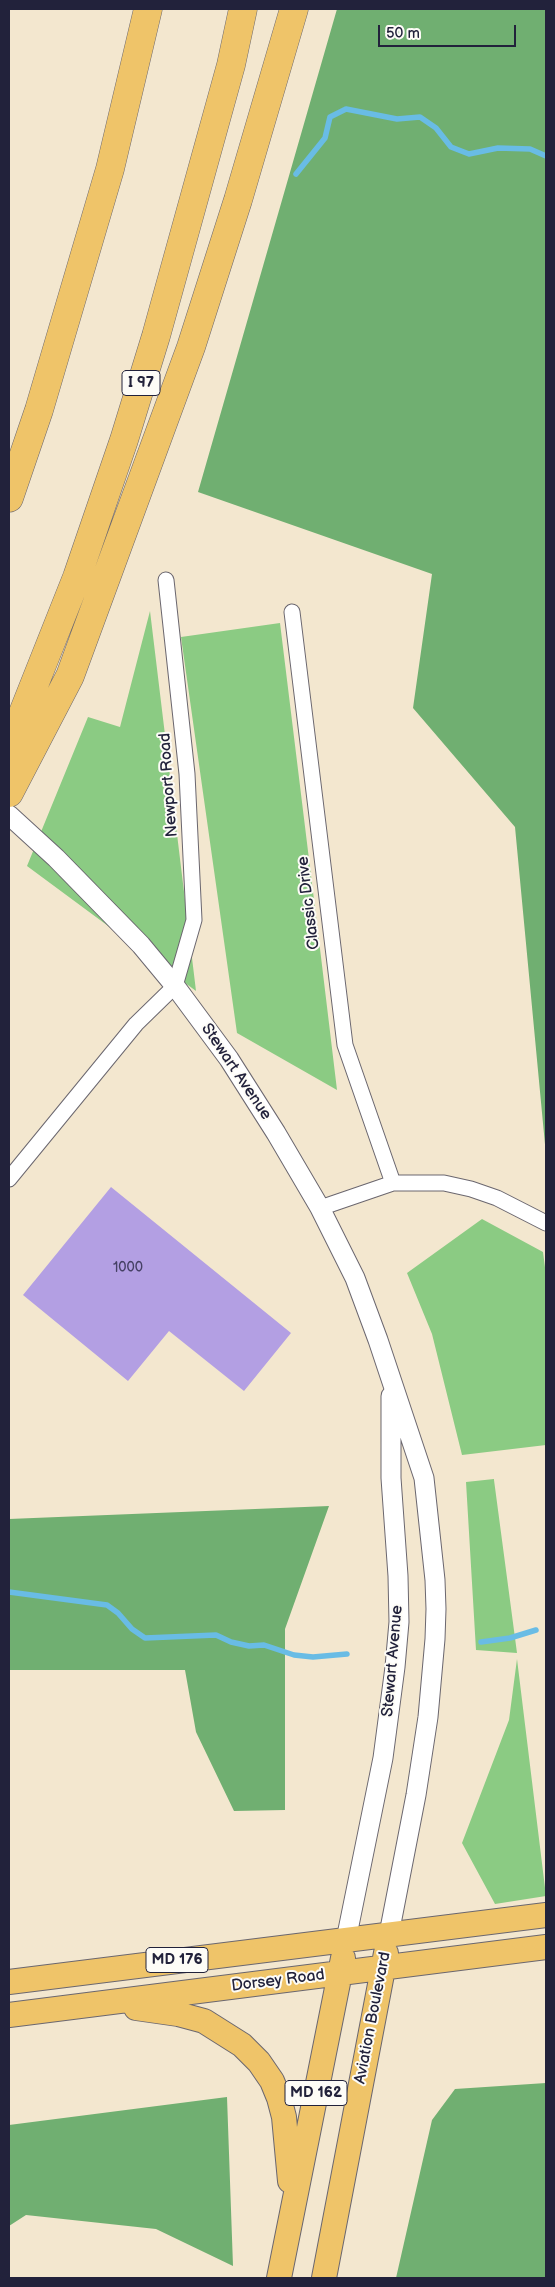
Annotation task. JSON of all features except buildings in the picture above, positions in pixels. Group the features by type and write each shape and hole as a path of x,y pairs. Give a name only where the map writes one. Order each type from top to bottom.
{"highway":[{"path":"9,498 39,410 110,169 148,9"},
{"name":"I 97","path":"9,748 77,577 132,412 156,336 231,65 243,9"},
{"path":"9,792 70,676 154,450 191,347 236,209 294,9"}],"main road":[{"name":"Dorsey Road","path":"9,1982 546,1915"},
{"name":"Aviation Boulevard","path":"324,2278 389,1934"},
{"name":"MD 162","path":"279,2278 346,1940"},
{"name":"Dorsey Road","path":"9,2016 546,1947"},
{"path":"105,2003 178,2014 204,2021 242,2045 259,2062 272,2081 284,2117 292,2212"}],"street":[{"name":"Newport Road","path":"166,580 187,774 194,920 176,986"},
{"name":"Classic Drive","path":"292,612 345,1045 393,1183"},
{"name":"Stewart Avenue","path":"9,815 56,858 141,945 176,986 246,1085 320,1208 355,1278 391,1379 424,1478 435,1580 436,1609 428,1717 416,1795 389,1934"},
{"path":"9,1179 136,1024 176,986"},
{"path":"320,1208 393,1183 444,1183 471,1188 497,1198 546,1223"},
{"name":"Stewart Avenue","path":"346,1940 383,1758 396,1667 398,1576 391,1478 391,1379"}],"green space":[{"path":"337,9 546,9 546,1155 515,827 413,708 432,574 198,492"},
{"path":"150,611 196,991 27,866 88,717 120,727"},
{"path":"280,623 337,1090 237,1033 181,637"},
{"path":"482,1219 543,1252 546,1275 546,1445 462,1455 432,1334 407,1273"},
{"path":"494,1479 517,1653 476,1650 466,1482"},
{"path":"329,1506 285,1629 285,1810 234,1811 196,1732 185,1670 9,1670 9,1519"},
{"path":"517,1659 546,1896 495,1904 462,1843 509,1720"},
{"path":"546,2083 546,2278 396,2278 432,2120 455,2089"},
{"path":"227,2097 233,2266 156,2229 26,2215 9,2226 9,2125"}],"waterway":[{"path":"296,174 325,138 330,117 346,109 397,119 420,117 436,128 451,147 469,154 498,148 530,149 546,156"},
{"path":"9,1592 107,1605 118,1613 132,1629 145,1638 216,1635 231,1642 249,1646 264,1645 294,1655 313,1657 347,1654"},
{"path":"481,1642 510,1638 536,1630"}]}
